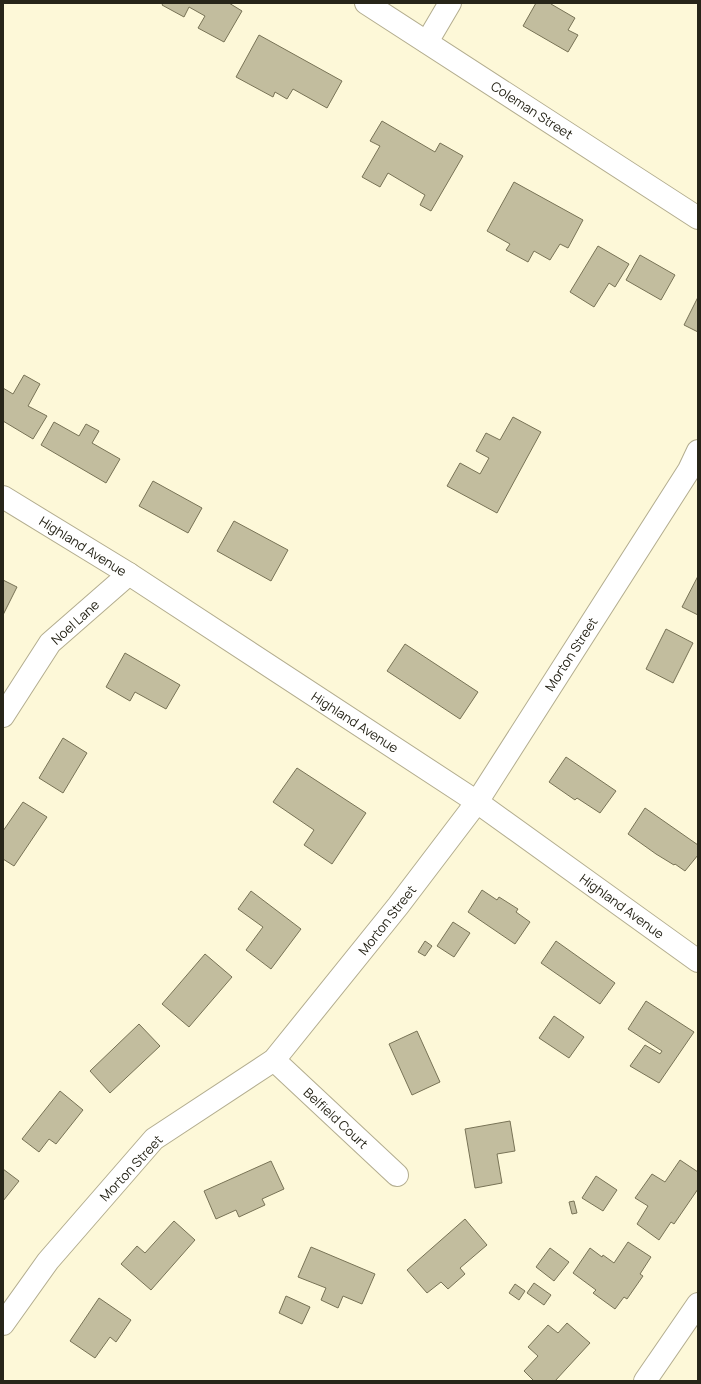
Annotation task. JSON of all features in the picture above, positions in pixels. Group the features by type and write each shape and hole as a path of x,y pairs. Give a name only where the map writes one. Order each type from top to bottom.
{"street":[{"name":"Coleman Street","path":"366,3 698,218"},
{"path":"427,42 450,3"},
{"name":"Morton Street","path":"3,1324 48,1260 154,1139 274,1060 398,906 477,802 689,470 698,451"},
{"name":"Highland Avenue","path":"3,497 129,574 477,802 698,961"},
{"name":"Noel Lane","path":"3,716 50,643 129,574"},
{"name":"Belfield Court","path":"274,1060 397,1175"},
{"path":"645,1381 698,1304"}],"building":[{"path":"163,3 229,3 242,11 224,42 198,28 205,16 189,7 184,17 162,5"},
{"path":"536,3 552,3 551,4 575,18 568,30 578,35 568,52 523,26"},
{"path":"259,35 342,81 327,108 293,89 287,99 275,92 273,97 236,77"},
{"path":"382,121 435,152 440,143 463,156 431,211 420,205 425,195 388,173 380,187 362,177 380,146 370,141"},
{"path":"514,182 583,220 568,248 560,244 550,260 534,251 528,262 506,250 510,244 487,231"},
{"path":"598,246 629,264 615,287 609,283 594,307 570,292"},
{"path":"640,255 675,275 661,300 626,280"},
{"path":"698,297 698,332 684,325"},
{"path":"24,375 40,384 28,406 47,416 33,439 3,421 3,388 13,394"},
{"path":"513,417 541,432 497,513 447,486 460,463 480,474 489,458 476,451 486,433 500,440"},
{"path":"54,422 79,436 86,424 99,431 92,443 120,459 106,483 41,445"},
{"path":"153,481 202,508 188,533 139,506"},
{"path":"234,521 288,550 271,581 217,551"},
{"path":"698,576 698,615 682,607"},
{"path":"3,580 17,587 3,615"},
{"path":"666,629 693,643 673,683 646,669"},
{"path":"405,644 478,692 460,719 387,671"},
{"path":"125,653 180,685 166,709 135,692 130,701 106,687"},
{"path":"63,738 87,753 63,793 39,778"},
{"path":"566,757 616,791 600,813 577,798 575,800 549,782"},
{"path":"297,768 366,813 332,864 304,845 314,830 273,802"},
{"path":"23,802 47,817 14,866 3,859 3,831"},
{"path":"645,808 698,845 698,855 685,871 656,854 628,834"},
{"path":"482,890 497,900 499,897 518,909 516,912 530,922 515,944 468,912"},
{"path":"251,891 301,929 271,969 246,950 263,927 238,909"},
{"path":"453,922 470,933 454,957 437,946"},
{"path":"425,941 432,946 425,956 418,952"},
{"path":"556,941 615,983 600,1004 541,963"},
{"path":"205,954 232,977 189,1027 162,1004"},
{"path":"646,1001 694,1032 659,1083 630,1066 645,1045 660,1054 662,1051 628,1029"},
{"path":"554,1016 584,1037 569,1058 539,1038"},
{"path":"139,1024 160,1046 110,1093 90,1071"},
{"path":"417,1031 440,1082 412,1095 389,1044"},
{"path":"60,1091 83,1110 56,1144 49,1139 39,1152 22,1139"},
{"path":"510,1121 515,1151 497,1154 502,1183 475,1188 465,1129"},
{"path":"680,1160 698,1172 698,1189 674,1224 671,1222 659,1240 637,1224 648,1206 635,1198 652,1174 665,1182"},
{"path":"271,1161 284,1189 262,1199 265,1205 239,1217 236,1210 216,1219 204,1191"},
{"path":"3,1169 19,1181 3,1201"},
{"path":"596,1176 617,1190 603,1211 582,1198"},
{"path":"574,1201 577,1213 572,1214 569,1202"},
{"path":"465,1219 487,1245 460,1268 465,1274 448,1289 441,1282 427,1293 407,1270"},
{"path":"174,1221 195,1240 151,1290 121,1264 137,1246 145,1253"},
{"path":"628,1242 651,1257 640,1274 643,1276 627,1299 624,1297 615,1309 593,1293 596,1290 573,1273 590,1248 602,1257 603,1255 614,1263"},
{"path":"311,1247 375,1274 362,1304 343,1296 338,1308 321,1300 326,1288 298,1277"},
{"path":"550,1248 569,1262 554,1281 536,1267"},
{"path":"534,1283 551,1295 544,1305 527,1293"},
{"path":"515,1284 525,1291 519,1300 509,1293"},
{"path":"286,1296 310,1307 302,1324 279,1313"},
{"path":"99,1298 131,1320 116,1342 110,1337 95,1358 70,1341"},
{"path":"567,1323 590,1343 555,1381 534,1381 524,1371 538,1356 528,1347 548,1325 558,1333"}]}
